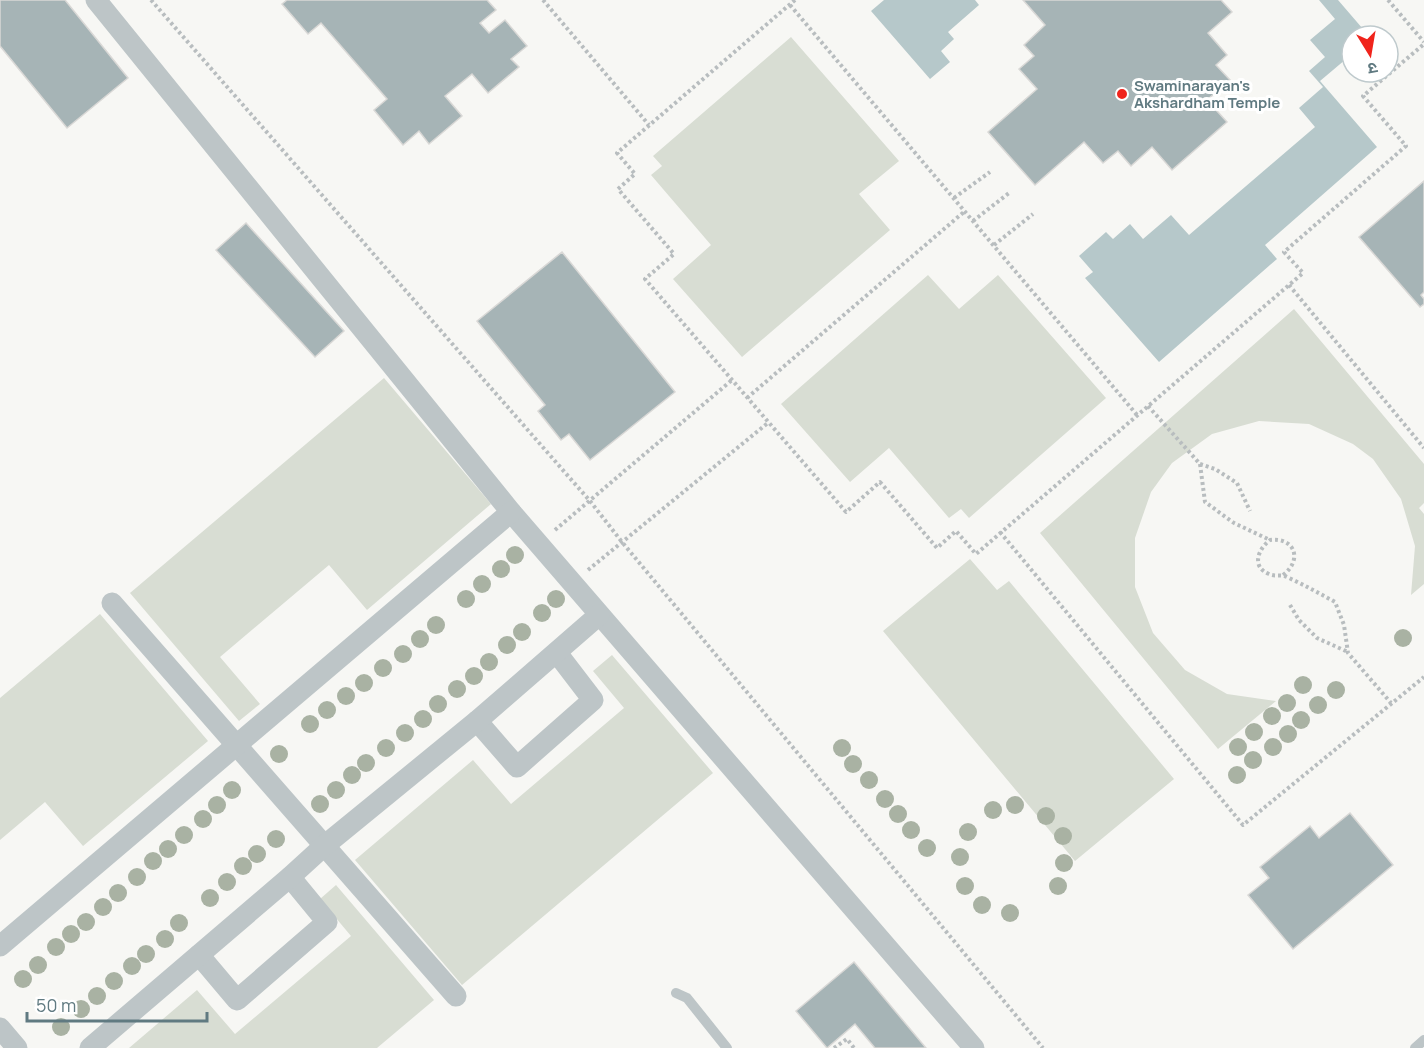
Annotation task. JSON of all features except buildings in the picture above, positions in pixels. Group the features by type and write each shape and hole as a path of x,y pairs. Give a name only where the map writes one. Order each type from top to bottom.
{"street":[{"path":"96,0 511,512 974,1048"},
{"path":"0,946 511,512"},
{"path":"112,603 456,996"},
{"path":"90,1048 290,878 324,846 477,721 599,615"},
{"path":"477,721 517,767 593,700 556,653"},
{"path":"199,955 237,1000 327,922 290,878"},
{"path":"0,1029 17,1048"}],"lane":[{"path":"676,993 687,998 727,1048"},
{"path":"1415,1048 1424,1040"}],"path":[{"path":"151,0 590,501 1044,1048"},
{"path":"543,0 649,125"},
{"path":"795,0 617,153 635,174 618,189 674,254 645,279 846,512 880,483 937,548 956,531 976,554 1303,273 1284,252 1406,146 1363,96 1424,43 1388,0"},
{"path":"790,5 1137,415"},
{"path":"954,198 990,172"},
{"path":"973,221 1009,193"},
{"path":"747,398 964,211"},
{"path":"994,245 1033,214"},
{"path":"1289,285 1424,448"},
{"path":"538,544 732,380"},
{"path":"1148,406 1200,464 1215,469 1237,483 1251,511"},
{"path":"571,583 769,422"},
{"path":"1200,464 1205,502 1234,523 1270,540 1282,540 1290,546 1293,551 1293,564 1283,575"},
{"path":"1000,532 1243,825 1424,677"},
{"path":"1270,540 1259,551 1259,564 1264,572 1270,575 1283,575 1335,602 1344,625 1348,653"},
{"path":"1290,605 1299,620 1317,638 1348,653 1391,704"},
{"path":"834,1048 847,1038 854,1048"}],"shaded area":[{"path":"884,0 975,0 979,5 948,32 954,39 941,51 950,62 930,79 871,11"},
{"path":"1319,0 1338,0 1359,24 1340,24 1340,64 1320,81 1377,147 1265,245 1277,259 1159,362 1085,278 1093,272 1079,256 1106,232 1113,239 1130,224 1143,239 1171,215 1189,235 1315,127 1299,108 1323,87 1309,71 1325,57 1310,40 1335,19"},
{"path":"791,37 899,161 859,194 890,230 742,357 673,279 711,245 651,175 662,166 653,156"},
{"path":"928,275 959,309 998,275 1106,398 969,518 961,509 949,518 889,448 850,482 781,404"},
{"path":"1294,309 1424,464 1424,503 1419,508 1424,514 1424,584 1411,595 1415,546 1401,499 1373,459 1353,444 1309,424 1259,421 1212,434 1172,463 1151,492 1135,538 1135,587 1153,633 1185,670 1227,694 1276,701 1218,749 1040,533"},
{"path":"384,378 491,504 367,610 329,565 220,657 260,704 239,721 130,593"},
{"path":"970,559 997,590 1009,581 1174,779 1075,861 883,631"},
{"path":"100,614 208,741 83,846 45,802 0,840 0,698"},
{"path":"612,655 713,773 462,985 355,860 473,760 511,804 624,708 593,671"},
{"path":"336,885 434,1000 377,1048 129,1048 197,990 235,1034 351,936 320,899"}],"place":[{"name":"Swaminarayan's Akshardham Temple","path":"1122,94"}]}
